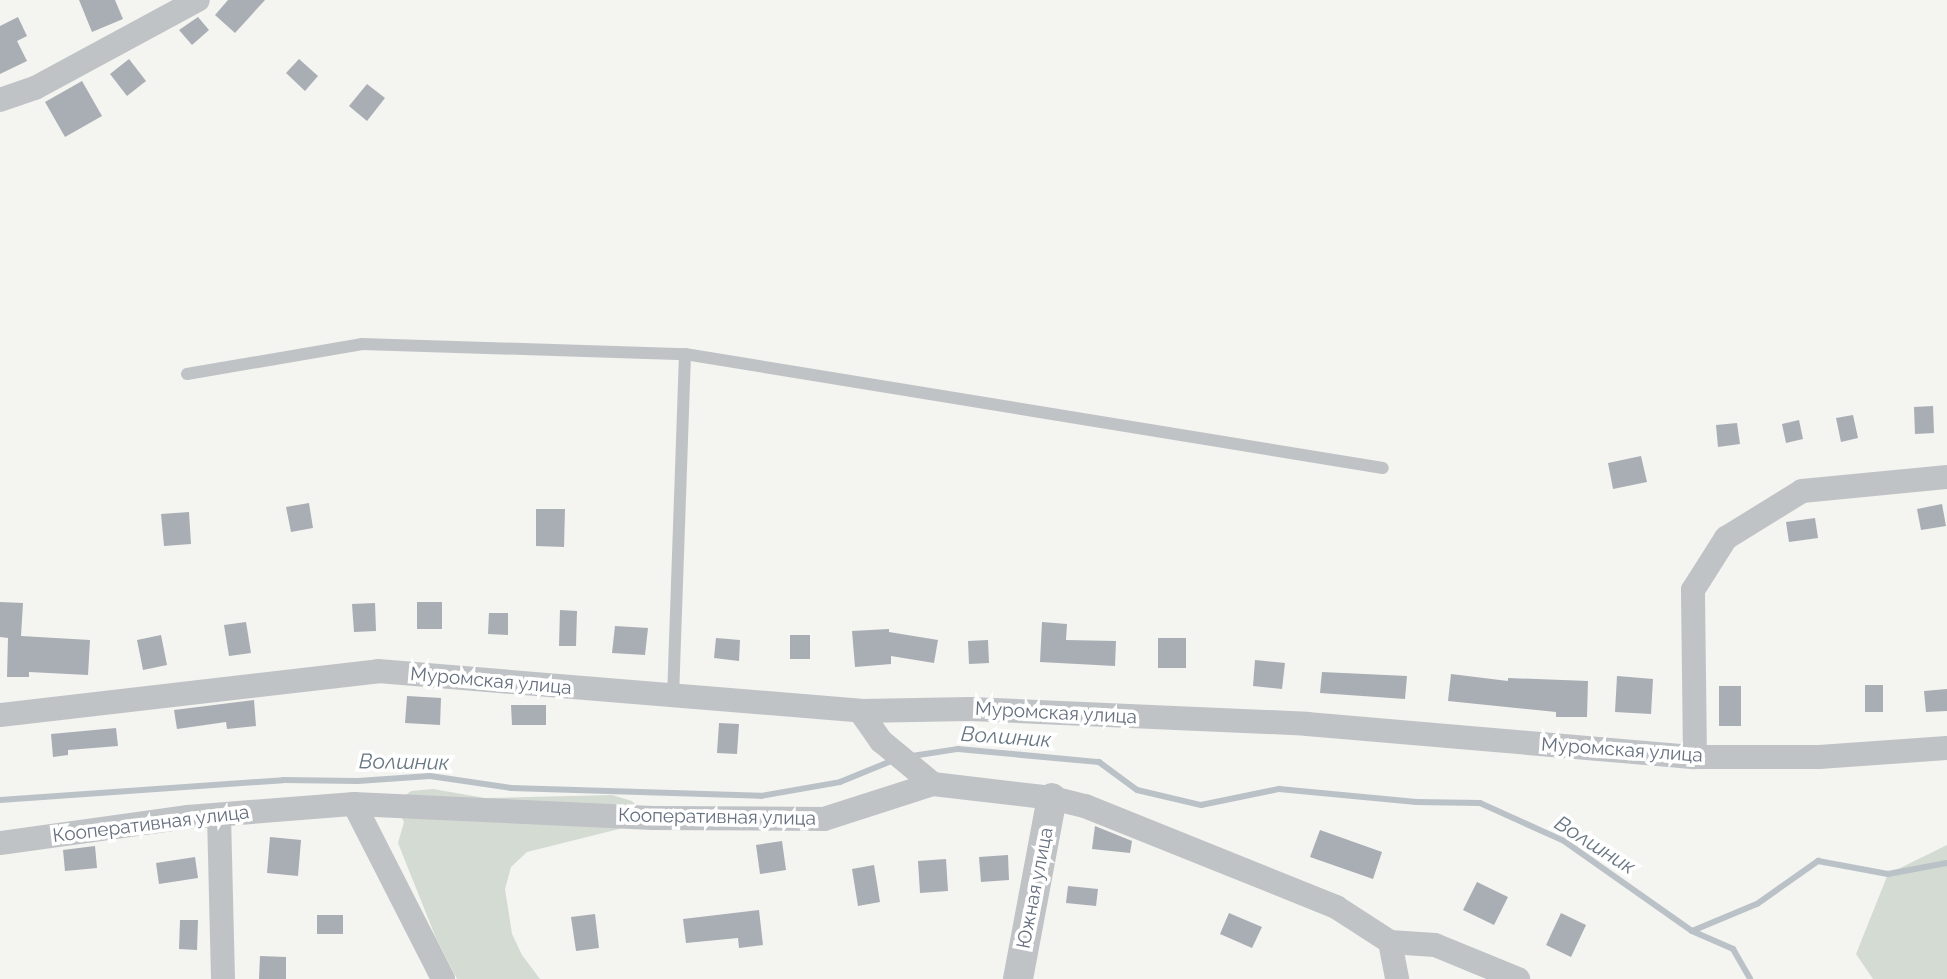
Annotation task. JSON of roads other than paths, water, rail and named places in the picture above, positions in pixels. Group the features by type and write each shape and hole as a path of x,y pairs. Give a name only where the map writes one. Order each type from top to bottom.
{"street":[{"path":"0,100 35,88 198,0"},
{"path":"1695,757 1693,590 1726,538 1802,491 1947,477"},
{"name":"Муромская улица","path":"0,715 378,671 860,711 970,709 1307,724 1695,757 1819,757 1947,748"},
{"path":"860,711 881,741 933,783"},
{"name":"Кооперативная улица","path":"0,843 219,814 354,804 653,818 824,819 933,783 1052,797 1085,806 1205,851 1336,907 1390,942 1435,945 1518,979"},
{"name":"Южная улица","path":"1018,979 1052,797"},
{"path":"354,804 443,979"},
{"path":"219,814 223,979"},
{"path":"1390,942 1397,979"}],"lane":[{"path":"187,374 362,344 685,354 1172,431 1383,468"},
{"path":"673,695 685,354"}],"waterway":[{"name":"Волшник","path":"912,756 958,749 1099,762 1137,790 1201,805 1279,789 1416,802 1480,803 1564,841 1692,931 1757,904 1818,861 1888,874 1947,863"},
{"name":"Волшник","path":"0,800 283,780 358,781 430,776 511,788 761,796 840,782 894,760"},
{"path":"1692,931 1733,949 1750,979"}]}
